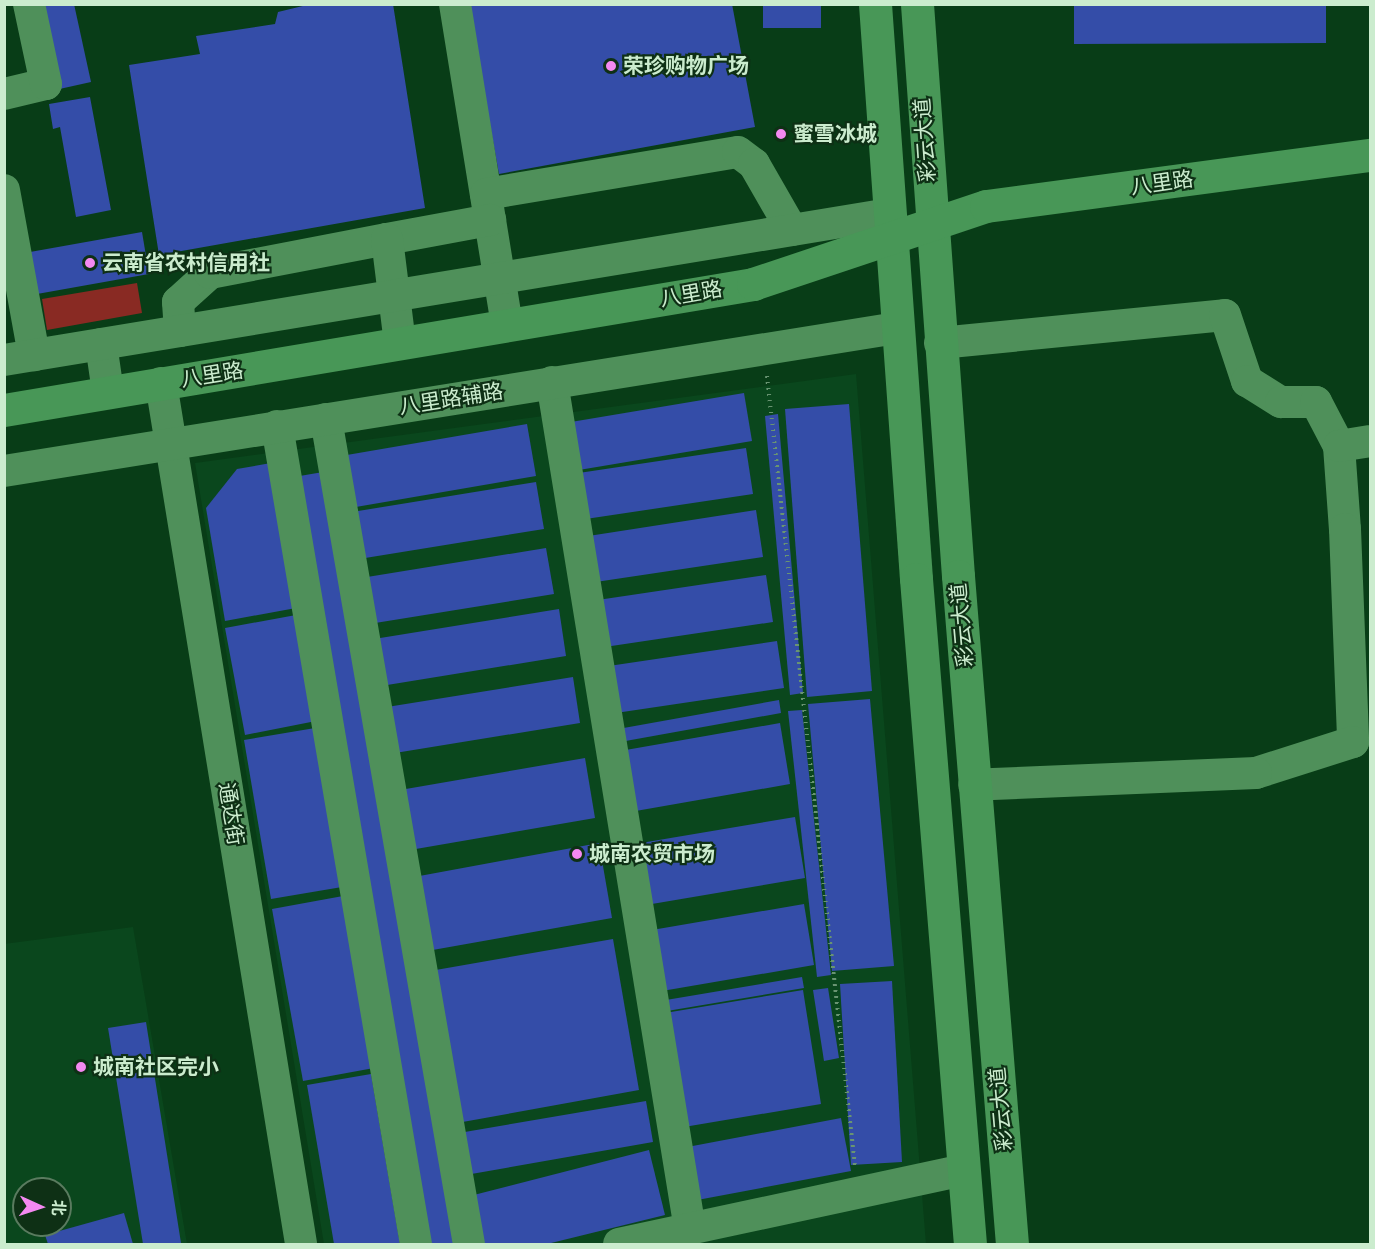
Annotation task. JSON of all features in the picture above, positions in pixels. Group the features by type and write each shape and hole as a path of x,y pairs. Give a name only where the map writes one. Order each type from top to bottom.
{"main road":[{"name":"彩云大道","path":"875,4 897,328 970,1245"},
{"name":"彩云大道","path":"917,4 940,343 1012,1245"},
{"name":"八里路","path":"4,410 753,284 890,226 931,224 986,206 1371,155"}],"street":[{"path":"4,94 46,84 29,4"},
{"path":"455,4 507,325"},
{"path":"180,331 178,302 210,273 387,239 488,207 738,152 753,164 792,230"},
{"path":"4,190 19,357 792,230 890,226"},
{"path":"387,239 400,343"},
{"path":"940,343 1225,315 1247,381 1281,402 1316,402 1339,447 1358,528 1353,742 1256,773 975,785"},
{"name":"八里路辅路","path":"4,471 897,328"},
{"path":"101,344 108,392"},
{"path":"552,382 690,1229"},
{"name":"通达街","path":"161,383 301,1245"},
{"path":"326,419 469,1245"},
{"path":"277,426 416,1245"},
{"path":"1339,447 1371,441"},
{"path":"619,1245 963,1170"}],"path":[{"path":"764,349 858,1193"}],"shaded area":[{"path":"137,283 142,313 47,330 42,299"},
{"name":"城南农贸市场","path":"856,374 926,1244 324,1244 195,463"},
{"name":"城南社区完小","path":"133,927 187,1244 5,1244 4,944"}],"building":[{"path":"37,4 74,4 91,82 55,90"},
{"path":"311,4 393,4 425,208 159,255 129,65 200,54 196,36 275,24 278,12"},
{"name":"荣珍购物广场","path":"468,4 732,4 755,127 499,174"},
{"path":"763,4 821,4 821,28 763,28"},
{"path":"1074,4 1326,4 1326,43 1074,44"},
{"path":"90,97 111,210 76,217 60,127 53,129 49,104"},
{"name":"云南省农村信用社","path":"142,232 149,274 37,294 30,252"},
{"path":"744,393 752,441 573,471 565,423"},
{"path":"849,404 872,691 807,697 785,409"},
{"path":"778,414 803,693 790,695 765,416"},
{"path":"527,424 536,476 350,508 341,456"},
{"path":"746,448 753,494 579,520 572,474"},
{"path":"271,463 296,608 225,621 206,508 237,469"},
{"path":"323,472 456,1244 420,1244 288,478"},
{"path":"536,482 544,529 359,559 352,512"},
{"path":"756,510 763,557 589,583 582,537"},
{"path":"546,548 554,594 369,624 361,578"},
{"path":"766,575 773,622 598,648 591,601"},
{"path":"559,609 566,656 381,686 374,639"},
{"path":"296,615 316,721 245,735 225,628"},
{"path":"777,641 784,688 609,714 602,667"},
{"path":"573,677 580,723 395,753 387,707"},
{"path":"870,699 894,966 832,971 808,704"},
{"path":"779,700 781,713 620,742 618,729"},
{"path":"802,710 831,975 817,977 788,711"},
{"path":"780,723 790,784 630,812 620,751"},
{"path":"315,728 342,887 271,899 244,740"},
{"path":"585,758 595,818 410,850 400,790"},
{"path":"795,817 805,878 646,905 635,844"},
{"path":"599,843 612,918 427,951 414,877"},
{"path":"343,896 374,1068 303,1081 272,909"},
{"path":"804,904 814,965 662,991 652,930"},
{"path":"613,939 639,1090 457,1123 430,971"},
{"path":"802,977 804,988 667,1011 666,1000"},
{"path":"892,981 902,1162 851,1165 840,984"},
{"path":"828,988 839,1058 824,1061 813,990"},
{"path":"803,990 821,1104 678,1128 659,1014"},
{"path":"146,1022 181,1243 143,1244 108,1028"},
{"path":"371,1074 400,1244 334,1244 307,1085"},
{"path":"646,1101 653,1142 460,1176 453,1134"},
{"path":"841,1118 851,1171 692,1201 682,1148"},
{"path":"649,1150 665,1215 547,1244 474,1244 462,1198"},
{"path":"124,1213 133,1244 48,1244 46,1237 72,1237 72,1227"}],"place":[{"name":"荣珍购物广场","path":"611,66"},
{"name":"蜜雪冰城","path":"781,134"},
{"name":"云南省农村信用社","path":"90,263"},
{"name":"城南农贸市场","path":"577,854"},
{"name":"城南社区完小","path":"81,1067"}]}
